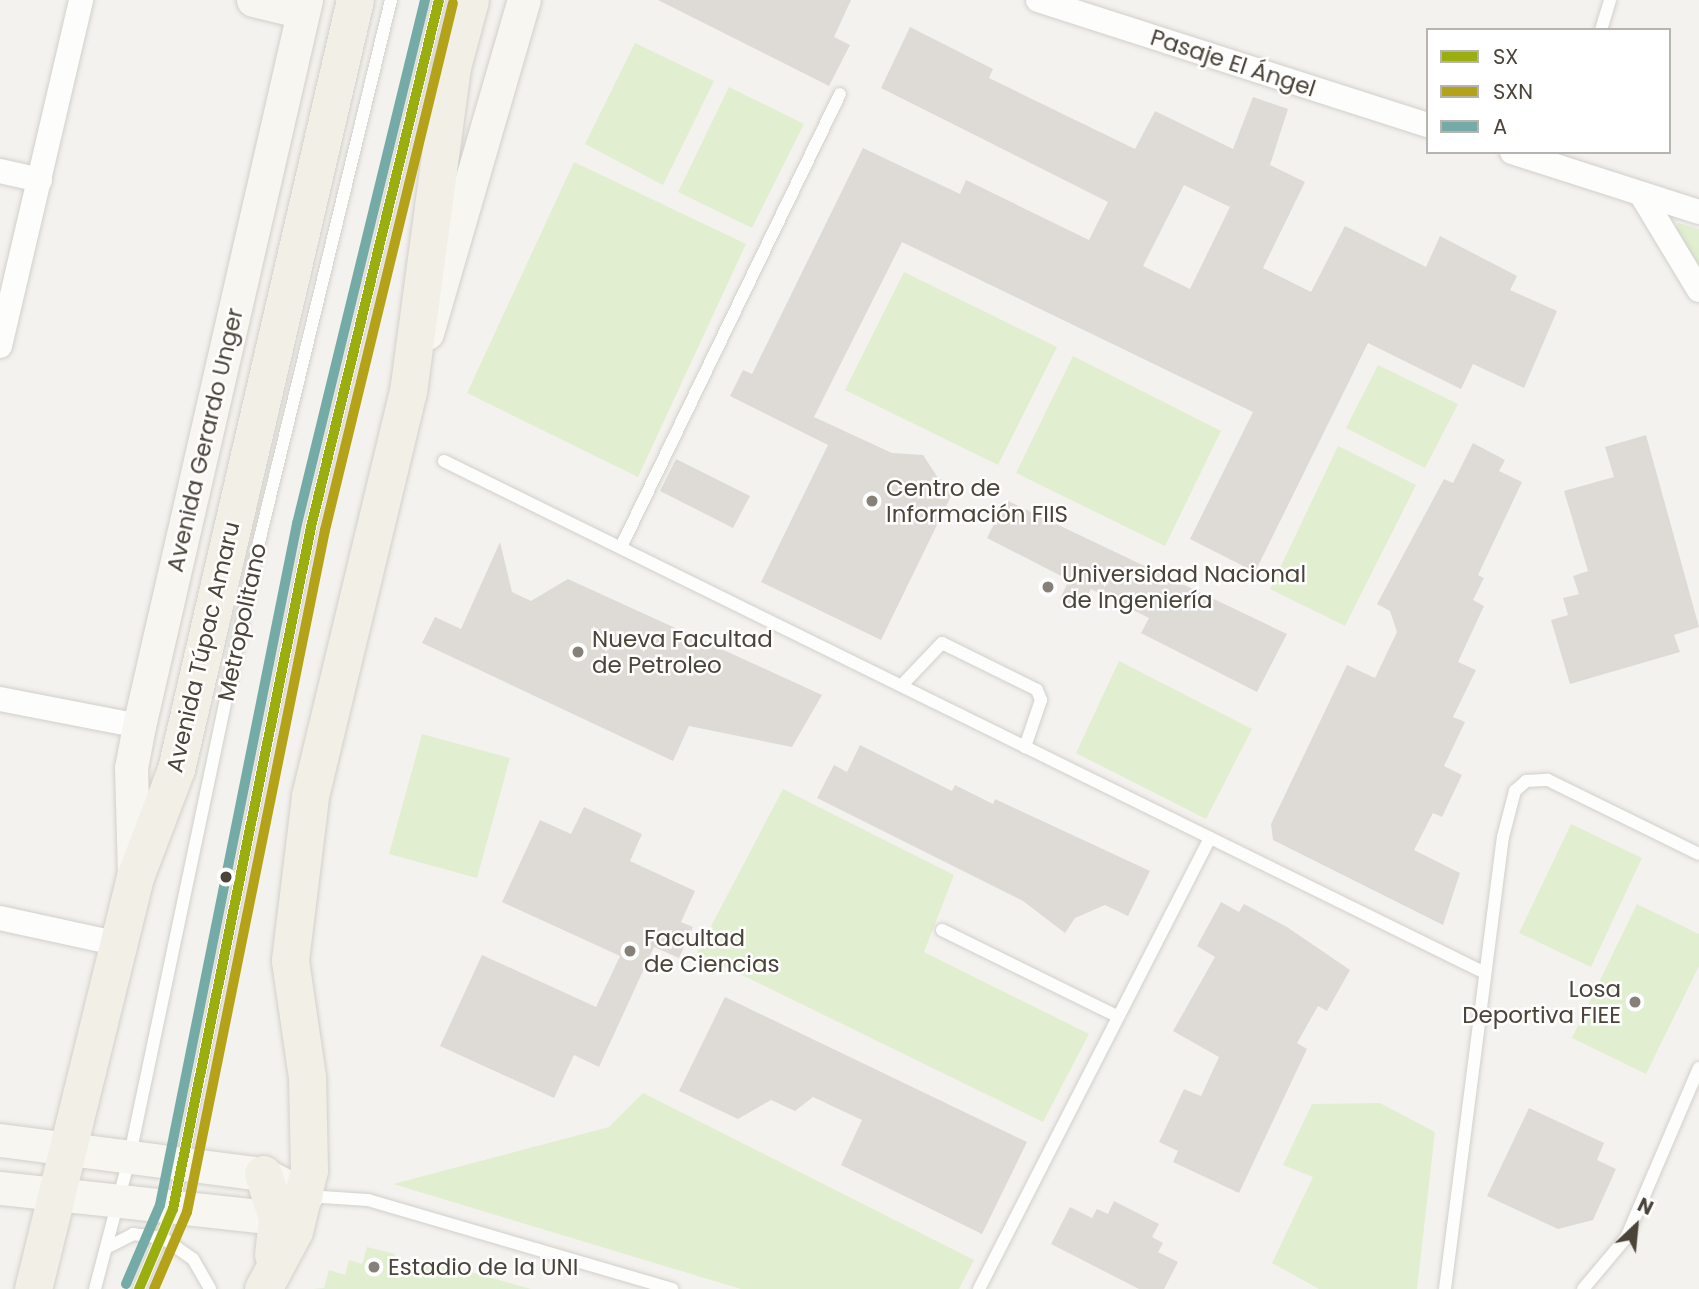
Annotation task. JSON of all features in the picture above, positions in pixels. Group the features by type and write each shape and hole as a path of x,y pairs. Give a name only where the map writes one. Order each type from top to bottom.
{"main road":[{"name":"Avenida Túpac Amaru","path":"33,1289 134,882 176,769 355,0"},
{"path":"264,1288 306,1196 310,1118 290,960 310,796 408,392 452,67 470,0"},
{"path":"263,1174 277,1218 264,1288"}],"street":[{"path":"0,346 81,0"},
{"path":"253,0 304,6"},
{"path":"408,392 489,137 524,0"},
{"name":"Pasaje El Ángel","path":"1038,0 1426,124"},
{"name":"Avenida Gerardo Unger","path":"134,882 131,768 139,726 304,6"},
{"path":"1518,154 1699,212"},
{"path":"0,171 40,180"},
{"path":"1641,194 1699,290"},
{"path":"0,699 139,726"},
{"path":"0,918 119,944"},
{"path":"0,1140 129,1159 263,1174 306,1196 277,1218 168,1223 118,1202 0,1188"}],"lane":[{"name":"Metropolitano","path":"95,1289 129,1159 259,542 391,0"},
{"name":"Metropolitano","path":"139,1289 168,1223 182,1165 311,527 439,0"},
{"path":"1602,28 1610,0"},
{"path":"621,547 841,94"},
{"path":"444,461 1485,973"},
{"path":"902,685 942,643 1037,690 1041,700 1025,747"},
{"path":"1445,1289 1508,803 1525,781 1552,781 1699,854"},
{"path":"979,1289 1210,838"},
{"path":"942,930 1117,1016"},
{"path":"1583,1289 1626,1238 1699,1068"},
{"path":"306,1196 364,1199 672,1289"},
{"path":"108,1247 133,1234 168,1223 194,1258 210,1289"}],"green space":[{"path":"635,43 714,81 663,185 585,144"},
{"path":"729,87 804,124 752,228 678,192"},
{"path":"574,162 746,244 638,477 467,393"},
{"path":"1678,223 1699,229 1699,271 1674,232"},
{"path":"904,272 1057,347 998,465 845,390"},
{"path":"1073,356 1221,431 1165,546 1016,473"},
{"path":"1378,365 1458,404 1425,468 1346,428"},
{"path":"1338,446 1416,485 1345,626 1270,589"},
{"path":"1119,661 1252,729 1206,819 1076,753"},
{"path":"422,734 510,758 477,878 389,854"},
{"path":"783,789 954,875 924,952 1089,1034 1043,1122 697,953"},
{"path":"1571,824 1642,858 1591,967 1519,933"},
{"name":"Losa Deportiva FIEE","path":"1637,904 1699,934 1699,966 1646,1074 1572,1038"},
{"path":"643,1093 974,1260 959,1289 741,1289 393,1184 609,1127"},
{"path":"1380,1103 1435,1132 1417,1289 1319,1289 1272,1263 1313,1177 1283,1165 1312,1104"},
{"name":"Estadio de la UNI","path":"367,1247 395,1254 393,1265 422,1274 428,1260 531,1289 312,1289 324,1288 329,1270 345,1275 349,1260 362,1264"}],"building":[{"path":"658,0 851,0 834,37 850,45 829,86"},
{"path":"910,27 993,69 989,78 1135,149 1155,111 1233,149 1253,97 1288,109 1270,165 1305,182 1263,268 1311,292 1345,226 1426,267 1440,236 1517,276 1510,290 1557,311 1524,388 1473,364 1461,389 1368,343 1255,572 1190,539 1253,412 902,242 814,417 892,453 923,455 938,478 956,486 881,640 761,582 828,445 730,396 743,370 752,374 863,148 960,194 966,180 1089,240 1108,202 881,88","holes":["1184,185 1230,207 1190,289 1143,266"]},
{"path":"1646,435 1699,627 1674,635 1680,652 1570,684 1551,620 1568,615 1563,598 1579,594 1573,576 1588,571 1564,491 1614,477 1605,447"},
{"path":"1473,443 1505,460 1499,471 1522,482 1478,575 1484,578 1473,600 1484,606 1458,662 1476,670 1453,717 1465,722 1444,766 1462,775 1442,817 1433,813 1414,850 1460,873 1443,925 1273,840 1271,824 1347,665 1375,678 1397,632 1390,611 1377,604 1444,479 1453,483"},
{"path":"676,459 750,496 733,528 660,491"},
{"path":"1006,500 1287,634 1257,692 1141,633 1149,618 1091,589 1080,610 1060,599 1069,580 987,538"},
{"name":"Nueva Facultad de Petroleo","path":"500,542 512,592 531,601 568,579 822,695 792,747 689,726 673,761 422,643 435,617 461,629"},
{"path":"860,745 952,791 955,785 993,804 995,799 1150,871 1128,916 1105,905 1075,918 1065,933 1023,901 817,798 834,765 847,772"},
{"name":"Facultad de Ciencias","path":"584,807 642,834 630,861 695,891 681,922 693,927 679,958 654,947 599,1067 574,1055 554,1098 440,1046 482,955 596,1007 620,956 502,902 540,820 571,834"},
{"path":"1221,902 1239,912 1244,904 1287,927 1350,970 1327,1011 1318,1006 1297,1043 1307,1049 1239,1193 1173,1162 1178,1151 1159,1142 1184,1089 1201,1096 1219,1057 1173,1031 1215,957 1197,946"},
{"path":"725,997 1027,1142 982,1234 841,1165 862,1120 813,1097 795,1111 771,1100 738,1119 679,1091"},
{"path":"1529,1108 1604,1143 1597,1160 1616,1169 1593,1220 1558,1229 1487,1196"},
{"path":"1114,1201 1159,1224 1152,1237 1163,1243 1158,1252 1178,1262 1164,1289 1139,1289 1051,1244 1070,1207 1092,1218 1097,1209 1108,1214"}],"transit line":[{"name":"A","path":"126,1284 160,1205 297,524 425,0"},
{"name":"SX","path":"139,1289 173,1209 311,527 439,0"},
{"name":"SXN","path":"154,1289 187,1212 325,530 453,3"}],"place":[{"name":"Centro de Información FIIS","path":"872,501"},
{"name":"Universidad Nacional de Ingeniería","path":"1048,587"},
{"name":"Nueva Facultad de Petroleo","path":"578,652"},
{"name":"Facultad de Ciencias","path":"630,951"},
{"name":"Losa Deportiva FIEE","path":"1635,1002"},
{"name":"Estadio de la UNI","path":"374,1267"}]}
